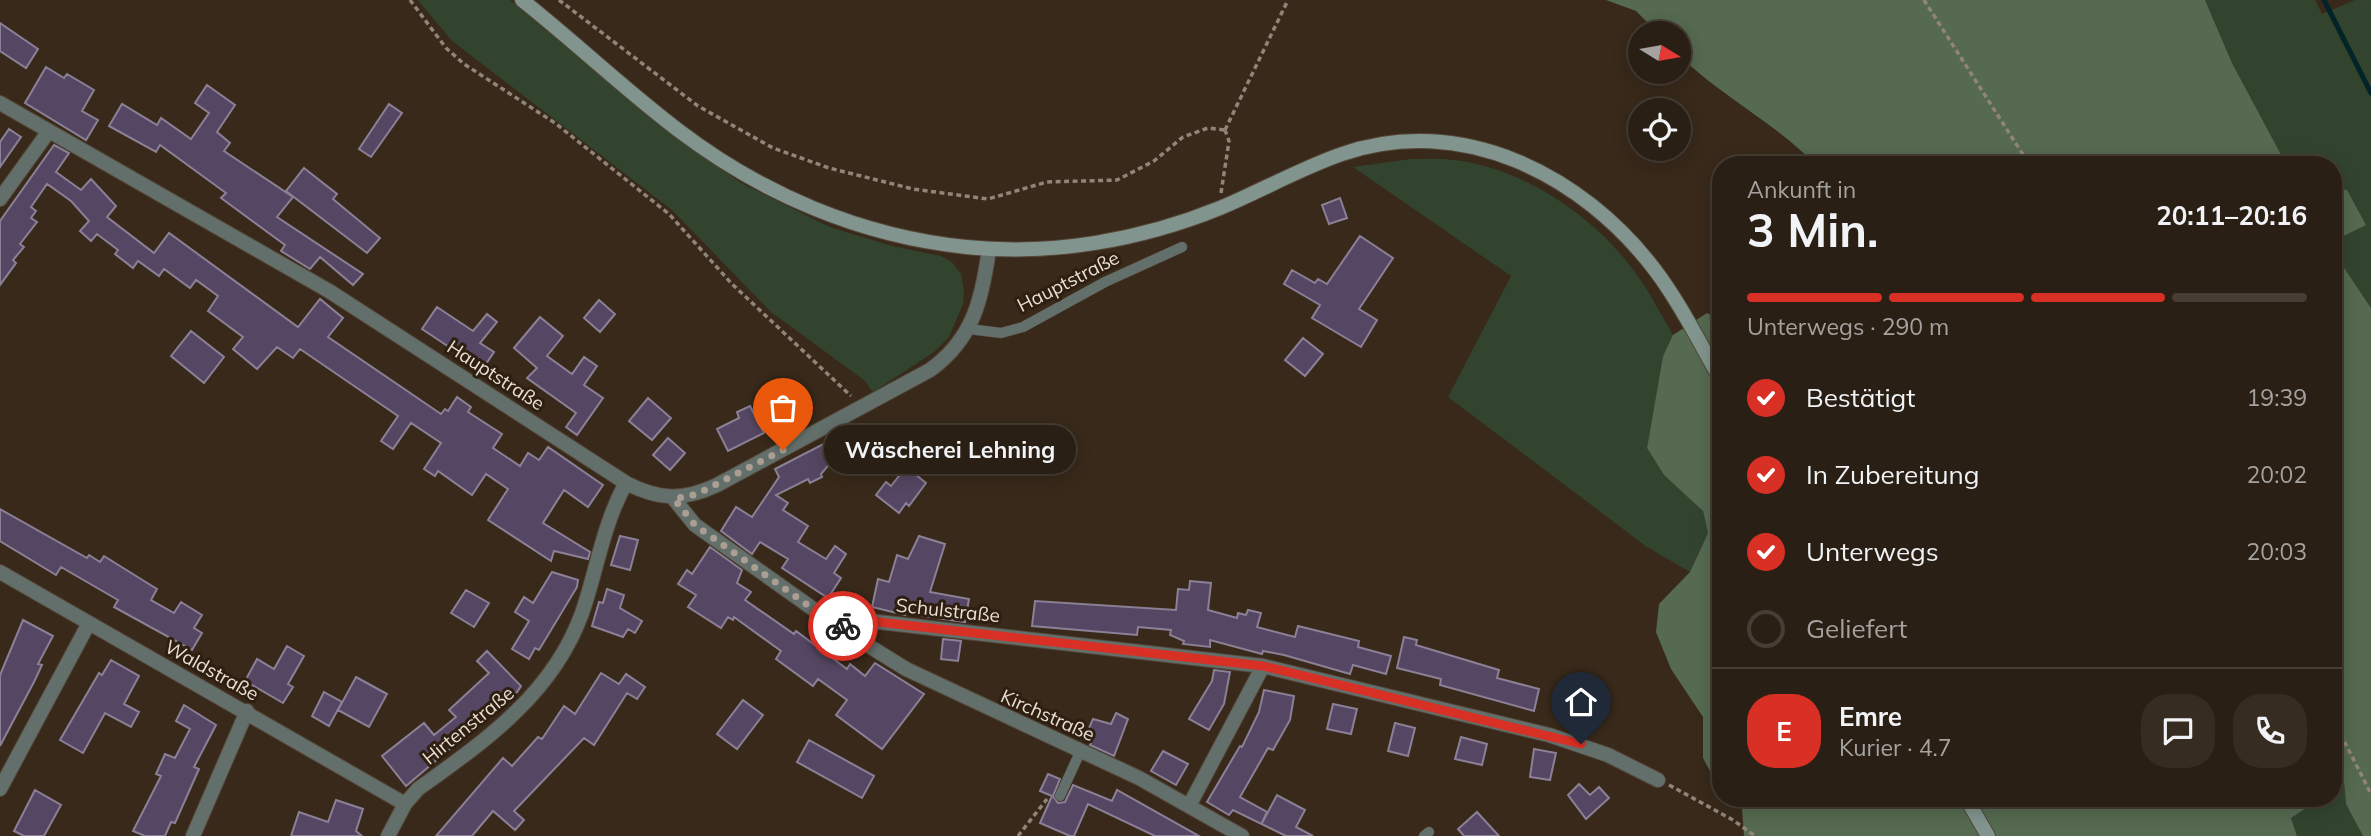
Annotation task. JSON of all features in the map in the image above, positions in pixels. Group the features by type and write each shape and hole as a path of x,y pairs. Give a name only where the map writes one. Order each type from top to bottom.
{"main road":[{"path":"522,0 678,130 768,189 862,227 927,242 989,249 1050,248 1108,241 1218,209 1301,170 1345,153 1404,141 1460,144 1513,158 1564,186 1595,208 1623,233 1655,270 1712,365"},
{"path":"1971,807 1988,836"}],"street":[{"name":"Hauptstraße","path":"0,103 361,310 641,491 674,499"},
{"path":"0,199 49,131"},
{"path":"840,628 695,525 674,499 697,494 717,485 938,365 959,344 969,329 982,296 989,249"},
{"name":"Hirtenstraße","path":"388,836 405,804 418,789 519,711 556,667 582,613 608,520 626,482"},
{"name":"Waldstraße","path":"0,572 247,711 405,804"},
{"name":"Schulstraße","path":"840,628 849,622 870,621 1263,666 1549,735 1608,755 1658,779"},
{"path":"0,789 89,623"},
{"name":"Kirchstraße","path":"840,628 939,687 1081,750 1242,836"},
{"path":"1189,806 1263,666"},
{"path":"193,836 247,711"}],"lane":[{"name":"Hauptstraße","path":"969,329 1001,333 1023,327 1105,282 1182,247"},
{"path":"1060,796 1081,750"}],"path":[{"path":"410,0 446,48 464,64 546,116 668,214 732,284 864,406"},
{"path":"559,0 698,106 773,148 829,168 913,189 988,199 1047,182 1117,180 1154,161 1183,137 1208,128 1225,130"},
{"path":"1218,209 1230,141 1225,130 1287,0"},
{"path":"1924,0 2024,156"},
{"path":"2342,737 2371,794"},
{"path":"1658,779 1703,802 1755,836"},
{"path":"1018,836 1047,799 1052,801 1060,796"}],"green space":[{"path":"418,0 510,0 674,136 741,183 830,227 892,246 941,256 952,262 961,274 964,291 963,304 949,337 934,352 873,392 864,380 771,312 672,210 451,40"},
{"path":"1606,0 2205,0 2232,63 2282,156 1806,156 1691,66 1691,21 1646,21 1636,11"},
{"path":"2205,0 2315,0 2322,14 2355,0 2371,0 2371,308 2342,264 2342,236 2365,224 2347,191 2342,190 2342,156 2282,156 2232,63"},
{"path":"1411,159 1449,159 1480,165 1532,185 1557,199 1601,234 1621,254 1642,282 1673,335 1663,356 1647,448 1664,475 1703,510 1708,533 1690,572 1647,547 1448,397 1511,276 1353,167"},
{"path":"2342,190 2347,190 2366,225 2342,237"},
{"path":"2342,264 2371,308 2371,836 2363,836 2346,804 2342,760"},
{"path":"1707,313 1712,316 1712,775 1703,758 1703,717 1671,669 1656,632 1659,604 1690,572 1708,533 1703,511 1664,475 1647,448 1663,356 1673,335"},
{"path":"2342,760 2346,804 2363,836 2297,836 2291,818 2303,807 2342,807"},
{"path":"1740,807 2305,809 2291,818 2297,836 1744,836"}],"building":[{"path":"0,23 38,49 26,68 0,51"},
{"path":"46,67 64,78 67,74 94,90 82,111 98,120 86,140 25,103"},
{"path":"207,85 235,105 217,132 230,143 224,151 293,197 277,217 363,274 353,285 320,257 310,269 281,251 285,245 221,198 226,193 160,145 156,152 109,126 122,104 157,125 161,118 191,139 209,113 195,103"},
{"path":"389,104 402,113 371,157 359,149"},
{"path":"9,129 21,137 0,167 0,142"},
{"path":"54,145 69,153 56,172 81,190 91,179 116,206 107,217 154,253 169,233 298,327 320,299 343,318 328,337 441,414 445,409 448,411 457,397 471,407 468,412 502,434 493,448 520,466 528,453 539,460 548,447 603,485 588,507 564,490 543,523 590,552 588,559 554,551 551,561 488,520 508,489 486,474 472,495 438,471 435,476 424,469 441,443 411,423 393,449 381,441 398,416 300,349 293,358 277,347 257,369 233,349 243,337 208,311 218,296 196,280 190,288 164,269 159,276 138,261 133,268 115,254 118,250 97,234 91,241 80,231 89,221 71,201 47,184 31,207 36,211 31,218 37,222 20,244 24,247 13,260 16,263 0,285 0,221"},
{"path":"304,168 337,194 333,199 380,238 367,253 286,191"},
{"path":"1340,198 1347,218 1329,224 1322,205"},
{"path":"1360,236 1393,258 1359,309 1377,320 1361,347 1312,318 1320,305 1284,284 1292,270 1315,283 1318,279 1327,284"},
{"path":"599,300 615,314 600,332 584,318"},
{"path":"437,307 473,331 487,314 497,322 480,343 494,352 482,370 456,356 458,353 422,329"},
{"path":"540,317 563,336 547,356 572,374 584,357 597,366 584,385 603,398 577,435 566,427 576,413 527,378 537,368 514,348"},
{"path":"191,331 224,357 204,383 171,356"},
{"path":"1303,338 1323,354 1305,376 1285,360"},
{"path":"648,398 671,418 652,440 629,421"},
{"path":"750,406 764,433 728,451 717,429 739,418 737,412"},
{"path":"668,438 685,453 670,470 653,455"},
{"path":"831,440 838,454 821,474 822,477 810,483 808,479 776,495 788,503 783,510 808,526 798,542 826,559 835,546 846,554 834,573 841,578 828,598 782,568 788,559 760,542 752,554 721,531 736,507 752,517 779,477 775,469"},
{"path":"906,467 926,483 909,506 906,503 899,513 876,495 886,482 891,486"},
{"path":"0,509 87,558 89,555 100,562 104,556 157,589 151,600 174,613 181,602 202,615 194,628 202,633 192,650 114,607 118,600 61,567 56,575 0,541"},
{"path":"620,536 638,540 630,570 611,565"},
{"path":"919,536 945,544 930,592 969,599 965,622 916,615 906,610 905,615 872,607 878,579 889,582 897,555 908,559"},
{"path":"710,547 742,570 737,583 751,592 745,600 794,634 796,631 847,669 850,664 865,676 875,663 924,694 882,749 836,715 847,700 818,679 813,686 776,659 781,651 734,617 733,620 728,617 721,628 688,607 696,595 678,584 687,570 692,574"},
{"path":"552,572 578,580 577,587 539,650 535,648 529,659 512,649 529,621 515,612 524,597 533,603"},
{"path":"1190,581 1211,583 1208,610 1237,618 1238,613 1246,615 1248,610 1261,613 1257,627 1295,637 1298,626 1359,641 1358,647 1391,656 1386,674 1353,665 1350,674 1284,655 1263,651 1262,654 1210,640 1210,647 1183,644 1184,641 1170,635 1171,630 1138,627 1137,635 1032,626 1035,601 1176,610 1178,589 1189,590"},
{"path":"607,589 624,595 620,608 642,621 635,633 628,629 623,637 592,626 599,602 603,603"},
{"path":"466,590 489,603 474,627 451,613"},
{"path":"23,620 53,636 38,664 42,665 35,680 0,746 0,675"},
{"path":"1404,637 1417,640 1416,645 1499,670 1497,678 1539,689 1534,711 1440,685 1441,679 1397,668"},
{"path":"943,639 961,641 958,661 941,659"},
{"path":"287,646 304,656 288,684 293,687 283,703 245,681 257,659 274,669"},
{"path":"487,651 521,686 406,786 382,756 424,723 434,735 456,717 449,710 489,673 477,661"},
{"path":"111,660 139,676 124,704 139,712 131,727 105,713 83,753 60,740 99,673 102,675"},
{"path":"1214,670 1230,672 1224,704 1209,730 1189,719 1212,681"},
{"path":"601,673 619,684 626,674 645,687 637,699 627,693 594,745 584,738 514,811 524,820 515,830 493,811 472,836 436,836 503,758 512,766 538,737 542,739 564,706 575,714"},
{"path":"356,677 387,694 369,727 338,710"},
{"path":"1264,690 1294,696 1290,720 1273,750 1268,748 1240,797 1267,812 1262,823 1277,795 1305,810 1296,827 1313,836 1286,836 1233,810 1229,815 1207,802 1240,746 1242,747 1259,712"},
{"path":"324,692 342,702 329,726 312,716"},
{"path":"743,700 763,715 737,749 717,734"},
{"path":"1333,704 1357,709 1351,734 1327,729"},
{"path":"184,705 216,725 194,767 199,769 175,823 171,822 165,836 145,836 133,831 161,776 156,774 165,754 175,758 190,729 176,721"},
{"path":"1116,713 1128,719 1114,756 1090,745 1093,739 1086,735 1093,719 1111,724"},
{"path":"1395,723 1415,728 1408,756 1388,751"},
{"path":"1461,737 1487,744 1482,765 1455,759"},
{"path":"809,740 874,776 862,798 797,762"},
{"path":"1534,749 1556,753 1550,780 1530,777"},
{"path":"1163,751 1188,764 1176,785 1151,771"},
{"path":"1048,774 1060,779 1053,796 1058,803 1065,802 1073,785 1112,801 1117,790 1199,836 1155,836 1088,804 1074,836 1070,836 1040,823 1052,796 1040,791"},
{"path":"1579,784 1590,795 1599,787 1609,798 1586,819 1568,795"},
{"path":"35,790 61,805 44,836 24,836 14,831"},
{"path":"336,800 363,809 356,831 362,836 291,836 299,812 328,822"},
{"path":"1477,812 1499,836 1464,836 1458,829"}],"waterway":[{"path":"2324,0 2371,93"}],"way so far":[{"path":"783,450 697,494 674,499 683,515 695,525 840,628 843,626"}],"place":[{"name":"Wäscherei Lehning","path":"783,450"}],"route":[{"path":"843,626 849,622 870,621 1236,661 1311,676 1581,744"}]}
